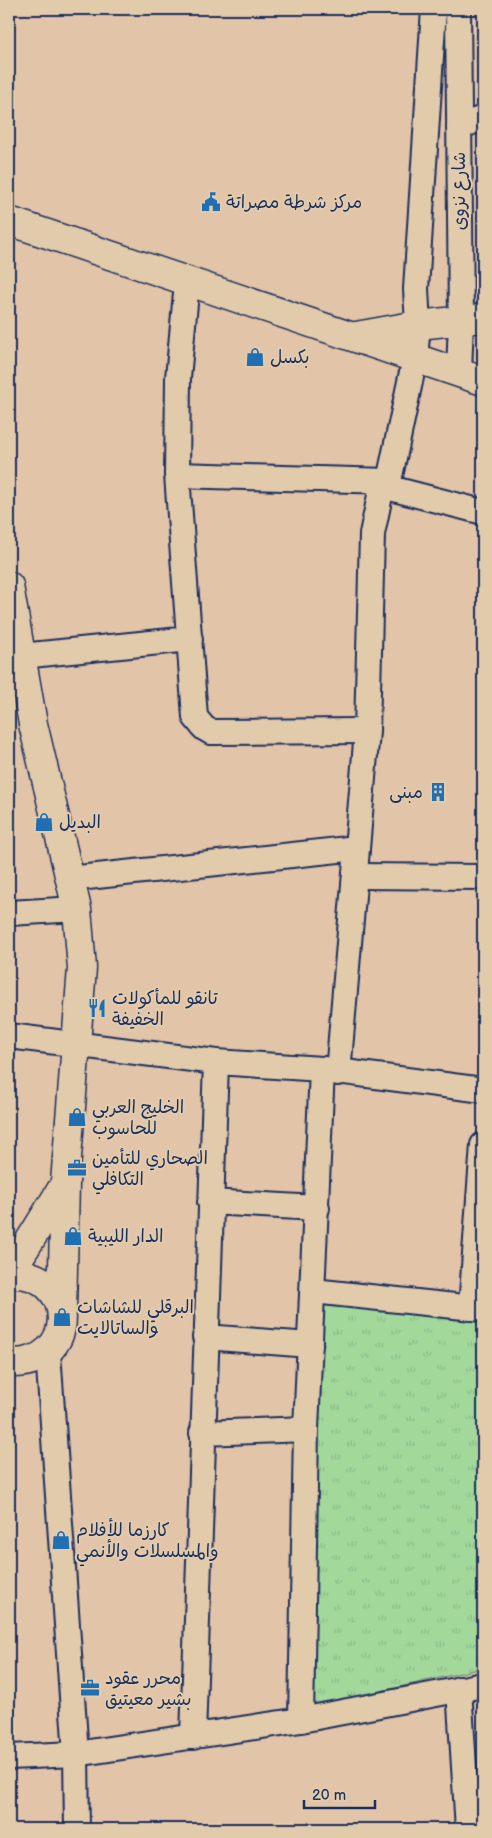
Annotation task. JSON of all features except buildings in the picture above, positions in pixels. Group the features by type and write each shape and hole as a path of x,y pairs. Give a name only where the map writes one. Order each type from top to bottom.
{"main road":[{"path":"14,227 471,377"},
{"path":"353,337 418,325 472,319"},
{"path":"9,586 43,769 77,909 82,968 65,1183 62,1326 57,1340 48,1352 36,1360 22,1364 9,1363"},
{"path":"9,1274 65,1183"},
{"path":"9,1274 24,1274 37,1278 49,1286 57,1298 62,1311"}],"street":[{"name":"شارع نزوى","path":"301,1720 306,1429 316,1208 330,1071 356,876 367,731 372,534 415,358 418,325 416,289 434,9"},
{"name":"شارع نزوى","path":"458,9 459,127 472,319 471,377"},
{"path":"459,127 483,118"},
{"path":"186,282 178,378 177,475 195,717 204,728 211,732 367,731"},
{"path":"177,475 385,483 483,512"},
{"path":"21,656 190,639"},
{"path":"69,879 357,848"},
{"path":"356,876 483,877"},
{"path":"9,913 77,909"},
{"path":"9,1036 216,1062 330,1071 483,1090"},
{"path":"193,1737 205,1337 216,1062"},
{"path":"313,1291 477,1308 483,1144"},
{"path":"210,1202 316,1208"},
{"path":"205,1337 310,1345"},
{"path":"48,1352 76,1754 77,1829"},
{"path":"202,1434 306,1429"},
{"path":"9,1757 76,1754 193,1737 301,1720 483,1685"},
{"path":"459,1689 468,1829"}],"green space":[{"path":"323,1304 483,1323 483,1668 310,1707"}],"place":[{"name":"مركز شرطة مصراتة","path":"211,202"},
{"name":"بكسل","path":"255,357"},
{"name":"مبنى","path":"438,792"},
{"name":"البديل","path":"44,822"},
{"name":"تانقو للمأكولات الخفيفة","path":"97,1008"},
{"name":"الخليج العربي للحاسوب","path":"77,1117"},
{"name":"الصحاري للتأمين التكافلي","path":"77,1168"},
{"name":"الدار الليبية","path":"73,1236"},
{"name":"البرقلي للشاشات والساتالايت","path":"62,1317"},
{"name":"كارزما للأفلام والمسلسلات والأنمي","path":"61,1540"},
{"name":"محرر عقود بشير معيتيق","path":"90,1688"}]}
